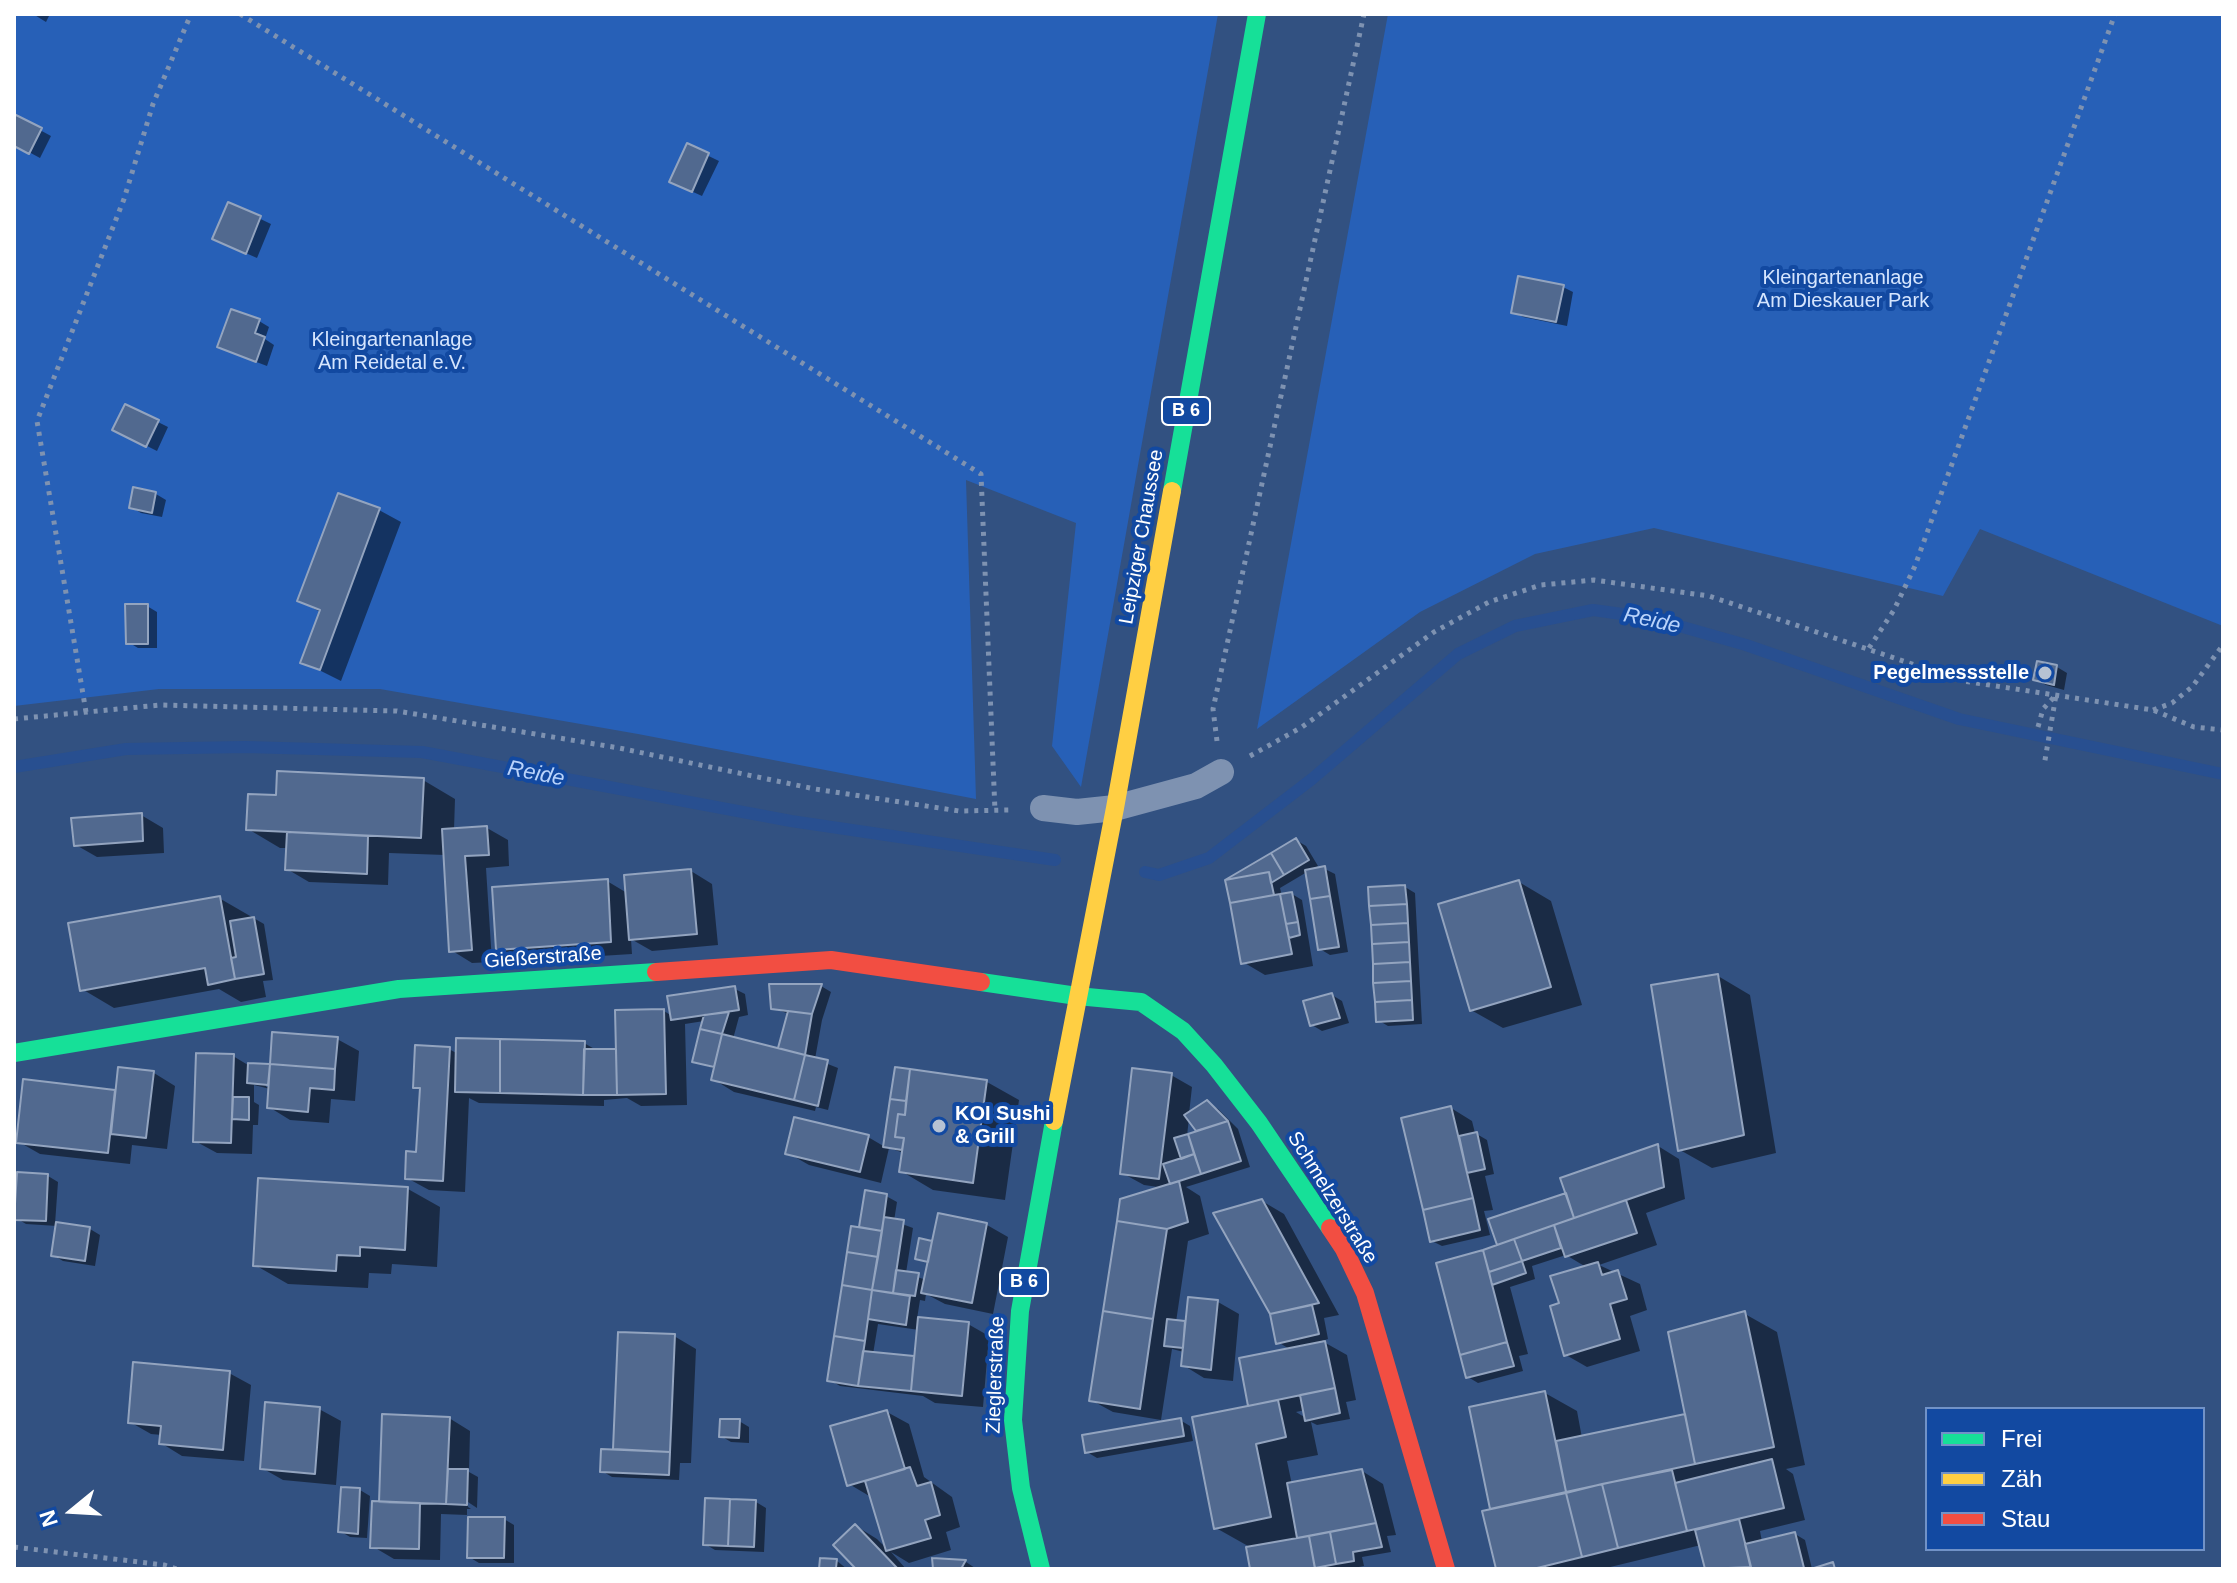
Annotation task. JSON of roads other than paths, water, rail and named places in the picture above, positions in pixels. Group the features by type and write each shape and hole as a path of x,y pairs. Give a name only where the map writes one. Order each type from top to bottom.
{"street":[{"name":"Leipziger Chaussee","path":"1113,820 1257,14"},
{"name":"Zieglerstraße","path":"1041,1569 1021,1488 1013,1420 1015,1368 1028,1254 1113,820"},
{"name":"Gießerstraße","path":"14,1053 399,989 831,960 1077,996"},
{"name":"Schmelzerstraße","path":"1077,996 1141,1002 1183,1031 1259,1123 1344,1249 1365,1293 1446,1569"}],"lane":[{"path":"1043,808 1113,820 1196,786 1221,772"}],"waterway":[{"name":"Reide","path":"1145,872 1159,875 1209,858 1312,779 1458,654 1515,626 1593,610 1651,618 1746,645 1959,719 2223,774"},
{"name":"Reide","path":"14,767 126,749 246,747 422,752 791,821 1055,860"}],"place":[{"name":"Pegelmessstelle","path":"2045,673"},
{"name":"KOI Sushi & Grill","path":"939,1126"}],"park label":[{"name":"Kleingartenanlage Am Dieskauer Park","path":"1843,290"},
{"name":"Kleingartenanlage Am Reidetal e.V.","path":"392,352"}]}
